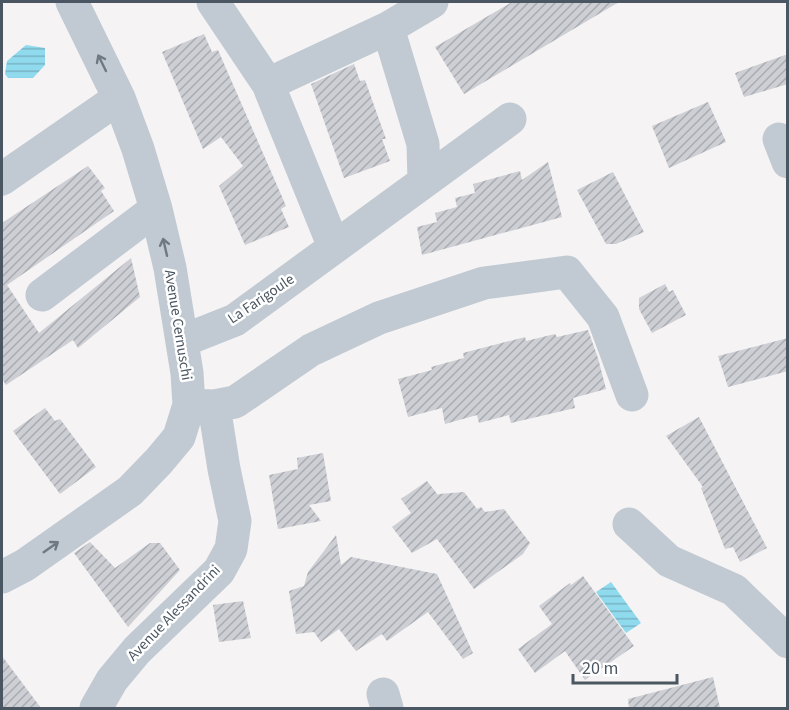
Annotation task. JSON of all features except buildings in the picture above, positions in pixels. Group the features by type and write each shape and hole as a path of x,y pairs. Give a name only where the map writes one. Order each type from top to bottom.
{"street":[{"name":"Avenue Cernuschi","path":"2,577 25,565 130,491 179,437 201,405 187,373 170,268 156,209 138,149 119,98 72,2"},
{"path":"213,2 268,84 334,247"},
{"path":"268,84 388,28 432,2"},
{"path":"388,28 423,144 424,181"},
{"path":"2,179 119,98"},
{"name":"La Farigoule","path":"182,341 235,320 510,119"},
{"path":"42,295 156,209"},
{"path":"201,405 235,402 310,350 379,318 484,283 567,272 603,317 632,395"},
{"name":"Avenue Alessandrini","path":"96,708 112,680 137,650 219,571 231,549 235,521 224,469 201,405"},
{"path":"629,524 669,561 734,590 788,642"}],"water":[{"path":"26,45 45,48 45,65 33,78 8,78 5,74 7,61"},
{"path":"611,582 641,623 626,633 596,592"}]}
